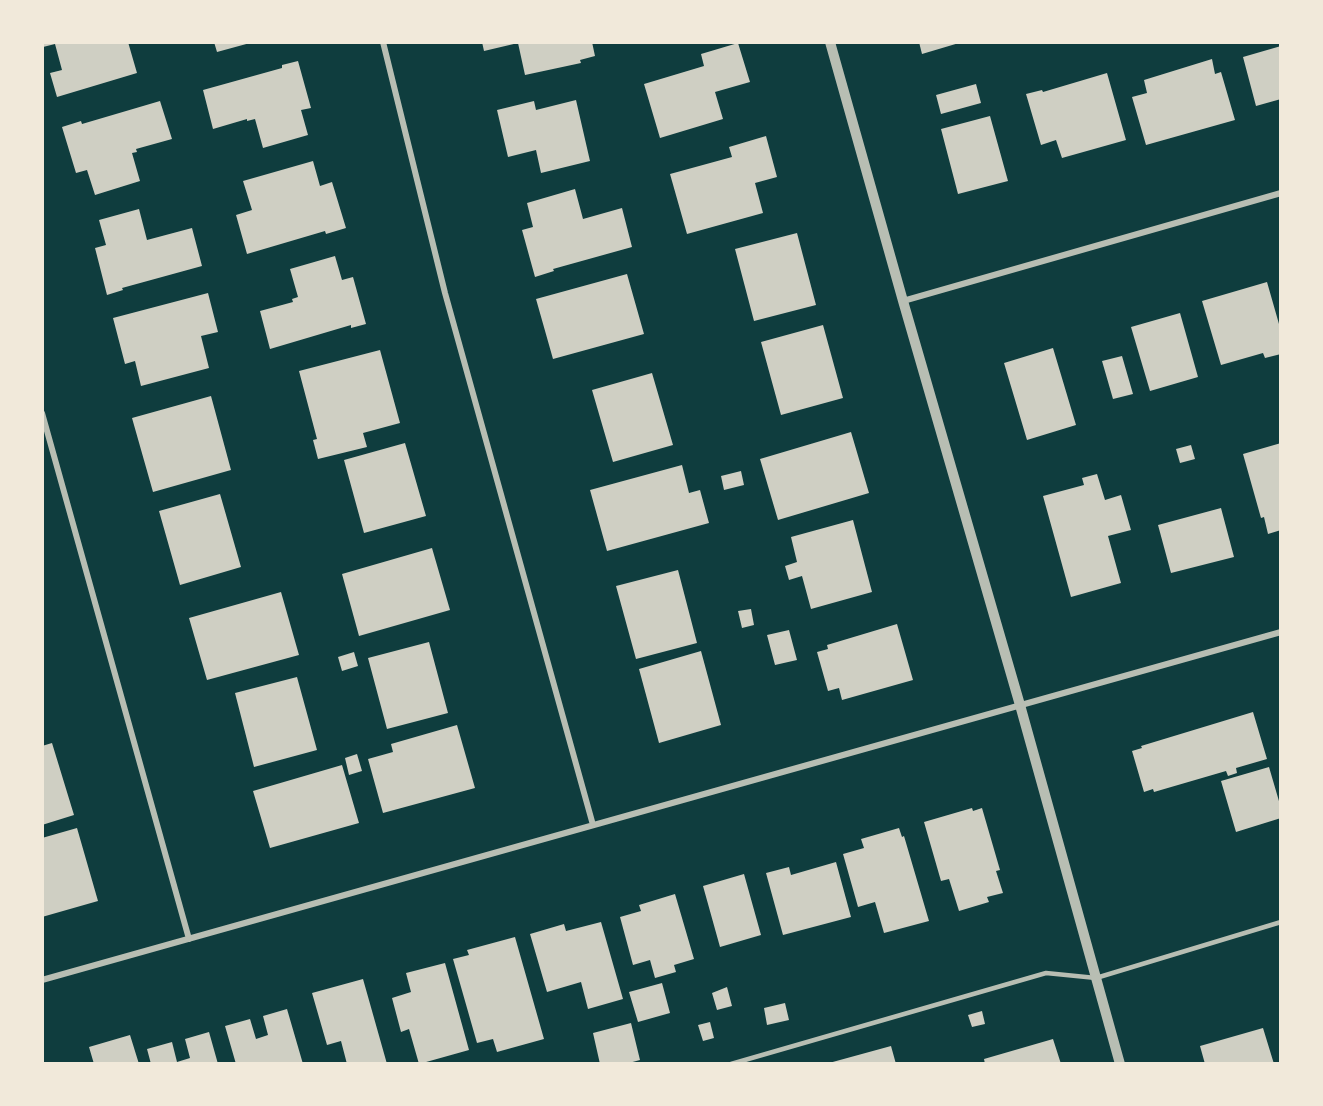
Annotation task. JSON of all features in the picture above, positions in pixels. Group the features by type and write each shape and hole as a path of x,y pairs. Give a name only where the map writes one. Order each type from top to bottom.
{"street":[{"path":"383,42 445,293 593,825"},
{"path":"830,42 1120,1064"},
{"path":"903,301 1281,193"},
{"path":"42,413 189,939"},
{"path":"42,980 1281,632"}],"lane":[{"path":"731,1064 1046,973 1096,978 1281,922"}],"building":[{"path":"42,42 128,42 137,73 57,97 50,73 62,70 55,44 43,47"},
{"path":"214,42 250,42 250,43 217,52"},
{"path":"482,42 592,42 595,56 580,60 581,63 525,75 518,43 484,51"},
{"path":"919,42 959,42 959,43 922,54"},
{"path":"738,43 750,82 715,92 723,119 660,138 644,84 704,66 701,54"},
{"path":"1281,46 1281,99 1256,106 1243,57"},
{"path":"1212,59 1215,74 1221,72 1235,120 1146,145 1132,97 1147,93 1144,80"},
{"path":"298,61 311,108 301,110 308,135 263,148 255,119 247,121 247,119 213,129 203,90 282,68 282,65"},
{"path":"1107,73 1126,140 1062,158 1056,140 1041,145 1026,94 1042,90 1043,92"},
{"path":"976,84 981,103 941,114 936,95"},
{"path":"576,100 590,161 541,173 536,150 508,157 497,110 534,101 536,110"},
{"path":"160,101 172,139 136,149 137,152 132,153 140,181 95,195 87,170 76,173 62,127 81,121 82,124"},
{"path":"990,116 1008,181 958,194 941,129"},
{"path":"766,136 777,177 755,183 763,213 687,234 670,174 732,157 729,147"},
{"path":"313,161 320,186 332,182 346,228 326,234 325,231 247,254 236,215 252,210 243,181"},
{"path":"575,189 583,219 622,208 632,247 553,269 554,271 535,277 522,230 533,227 527,203"},
{"path":"139,209 147,240 192,228 202,266 122,288 123,290 107,295 95,248 106,245 99,220"},
{"path":"797,233 816,305 754,321 735,249"},
{"path":"335,256 342,280 353,277 366,324 351,328 351,325 270,349 260,311 293,302 292,299 298,297 290,269"},
{"path":"627,274 644,334 553,359 536,299"},
{"path":"1267,282 1279,324 1281,324 1281,354 1265,358 1263,353 1221,365 1202,301"},
{"path":"208,293 218,332 201,336 209,368 141,386 135,361 125,364 113,318"},
{"path":"1180,313 1198,377 1150,391 1131,327"},
{"path":"823,325 843,398 781,415 761,342"},
{"path":"1053,348 1076,425 1027,440 1004,363"},
{"path":"380,350 400,423 363,433 367,447 318,459 313,440 317,439 299,371"},
{"path":"1122,356 1133,394 1113,399 1102,361"},
{"path":"652,373 673,445 613,462 592,390"},
{"path":"211,396 231,470 153,492 132,418"},
{"path":"851,432 869,493 778,520 760,459"},
{"path":"405,443 426,516 364,533 344,460"},
{"path":"1281,443 1281,530 1268,534 1264,517 1261,518 1243,454"},
{"path":"1191,445 1195,459 1180,463 1176,449"},
{"path":"682,465 689,493 700,490 709,523 607,551 590,490"},
{"path":"741,471 744,485 724,490 721,476"},
{"path":"1097,474 1105,500 1121,495 1131,530 1108,536 1121,583 1071,597 1043,496 1084,485 1082,478"},
{"path":"220,494 241,567 180,585 159,511"},
{"path":"1221,508 1234,557 1171,573 1158,525"},
{"path":"853,520 872,592 811,609 802,576 789,580 785,566 797,562 791,537"},
{"path":"432,548 450,610 359,636 342,574"},
{"path":"678,570 697,643 636,659 616,586"},
{"path":"281,592 299,655 207,680 189,618"},
{"path":"751,609 754,625 742,628 738,611"},
{"path":"897,624 913,680 842,700 839,688 828,691 817,652 828,649 827,645"},
{"path":"789,630 797,660 775,665 767,635"},
{"path":"429,642 448,713 387,729 368,658"},
{"path":"701,651 721,725 659,743 639,669"},
{"path":"354,652 358,666 342,671 338,657"},
{"path":"297,677 317,750 254,767 235,693"},
{"path":"1253,712 1267,759 1236,768 1237,773 1228,776 1226,771 1154,792 1153,789 1144,792 1132,751 1142,748 1141,746"},
{"path":"457,725 475,788 383,813 368,759 393,752 391,744"},
{"path":"52,743 74,815 42,825 42,746"},
{"path":"357,754 362,771 349,775 345,758"},
{"path":"342,765 359,823 270,848 253,791"},
{"path":"1269,767 1281,808 1281,818 1236,832 1221,781"},
{"path":"972,808 973,811 982,808 1000,870 996,871 1003,893 987,897 989,902 959,911 949,879 941,881 924,822"},
{"path":"77,828 98,901 42,917 42,838"},
{"path":"899,828 902,837 904,836 929,921 884,933 875,902 858,907 843,854 864,848 861,839"},
{"path":"836,862 851,917 783,935 766,873 789,867 791,875"},
{"path":"744,874 761,935 720,947 703,886"},
{"path":"675,894 694,959 674,965 676,972 655,978 650,960 633,965 620,917 641,911 639,905"},
{"path":"601,922 623,999 588,1009 581,982 547,992 530,934 564,924 566,931"},
{"path":"515,937 544,1039 497,1052 493,1039 477,1043 453,959 469,955 467,950"},
{"path":"445,963 469,1050 419,1064 409,1029 401,1032 392,998 411,992 406,973"},
{"path":"363,979 387,1064 347,1064 341,1041 327,1045 312,993"},
{"path":"662,983 670,1013 638,1022 629,992"},
{"path":"727,987 732,1006 717,1010 712,993"},
{"path":"785,1003 789,1020 767,1025 764,1008"},
{"path":"287,1009 303,1064 236,1064 225,1026 250,1019 256,1039 268,1035 263,1016"},
{"path":"982,1011 985,1024 972,1027 968,1015"},
{"path":"710,1022 714,1038 703,1041 698,1025"},
{"path":"631,1023 640,1060 625,1064 600,1064 593,1033"},
{"path":"1263,1028 1274,1064 1205,1064 1200,1046"},
{"path":"209,1032 218,1064 151,1064 147,1049 172,1042 177,1062 190,1058 185,1039"},
{"path":"130,1035 139,1064 94,1064 89,1047"},
{"path":"1053,1039 1061,1064 985,1064 984,1059"},
{"path":"891,1046 896,1064 829,1064 829,1063"}]}
